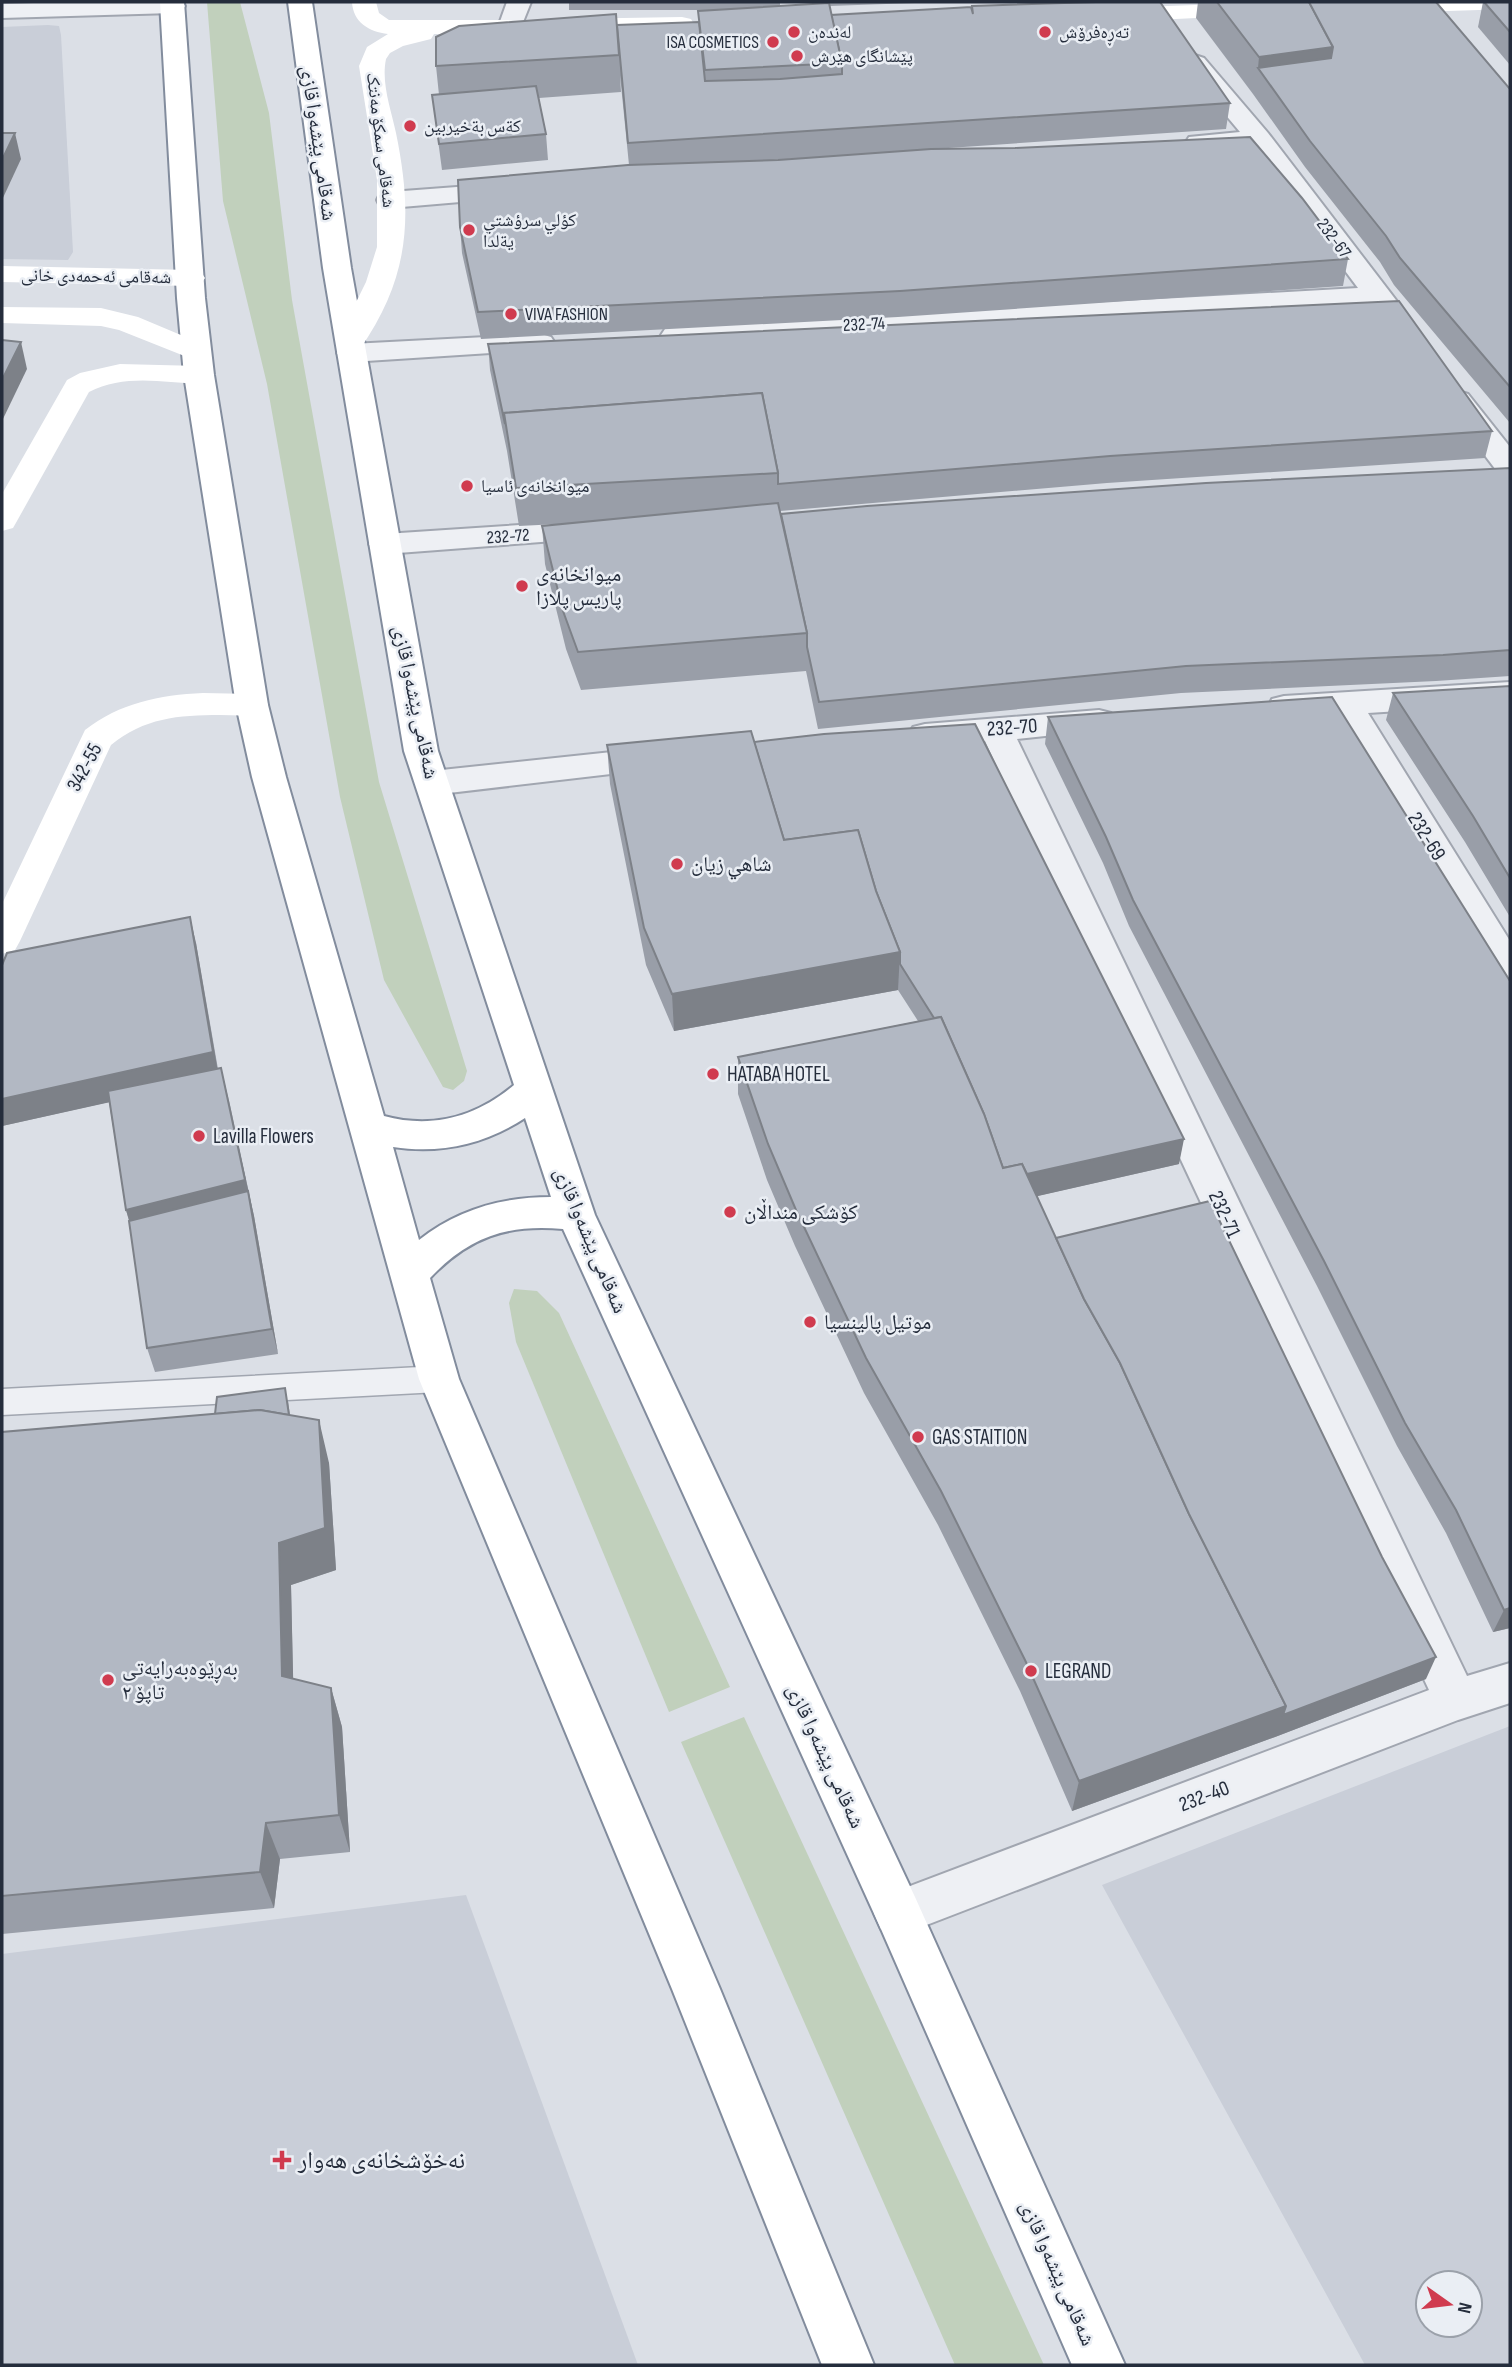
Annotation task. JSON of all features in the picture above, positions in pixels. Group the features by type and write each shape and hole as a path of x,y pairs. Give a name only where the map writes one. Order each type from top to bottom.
{"main road":[{"name":"شەقامی پێشەوا قازی","path":"299,2 326,204 421,751 576,1215 898,1913 1098,2365"},
{"name":"شەقامی سمکۆ مەنتک","path":"363,2 374,23 385,27 701,23"},
{"path":"1358,7 1510,2"},
{"path":"168,3 198,364 252,705 269,777 439,1379 696,1989 848,2365"},
{"path":"1088,16 1277,9"},
{"name":"شەقامی سمکۆ مەنتک","path":"351,348 371,306 388,258 391,239 386,149 371,63 379,49 396,39 452,28"},
{"name":"شەقامی ئەحمەدی خانی","path":"2,274 191,278"},
{"name":"شەقامی ئەحمەدی خانی","path":"2,314 101,317 128,323 198,364"},
{"path":"2,521 77,386 91,377 109,373 198,364"},
{"name":"342-55","path":"2,941 97,738 123,719 159,708 199,704 252,705"},
{"path":"368,1126 413,1136 462,1132 490,1122 515,1108 534,1089"},
{"path":"410,1274 426,1255 447,1238 497,1216 524,1212 576,1215"}],"street":[{"path":"510,27 519,2"},
{"path":"2,11 168,3"},
{"path":"1426,4 1443,24"},
{"name":"232-67","path":"1154,13 1259,139 1402,327"},
{"path":"1176,145 1259,139"},
{"path":"390,200 541,189"},
{"name":"232-74","path":"652,337 1377,295"},
{"path":"351,348 568,342"},
{"path":"1443,381 1501,470"},
{"name":"232-72","path":"385,544 622,528"},
{"path":"1250,709 1510,693"},
{"name":"232-69","path":"1345,703 1510,970"},
{"name":"232-70","path":"900,737 1129,718"},
{"name":"232-71","path":"995,728 1456,1700"},
{"path":"432,782 683,756"},
{"name":"232-40","path":"898,1913 1456,1700 1510,1683"}],"lane":[{"path":"2,1402 439,1379"}],"shaded area":[{"path":"59,26 61,35 73,252 68,260 2,259 2,27"},
{"path":"1510,1726 1510,2365 1365,2365 1102,1885"},
{"name":"نەخۆشخانەی هەوار","path":"466,1895 638,2365 2,2365 2,1954"}],"green space":[{"path":"207,2 240,2 269,113 292,300 379,782 467,1071 464,1081 453,1090 443,1087 384,980 340,797 267,384 223,201"},
{"path":"514,1289 537,1291 559,1313 730,1687 669,1712 516,1342 509,1303"},
{"path":"744,1717 1044,2365 955,2365 681,1742"}],"building":[{"path":"1160,2 1230,103 628,143 617,25 699,22 705,81 780,79 842,74 831,15 971,7 973,14 972,6"},
{"path":"1217,2 1309,2 1333,47 1259,57"},
{"path":"1309,2 1436,2 1510,89 1510,387 1400,258 1258,68 1331,58 1333,47"},
{"path":"1484,2 1510,2 1510,32"},
{"path":"829,3 842,63 705,70 698,11"},
{"path":"616,14 619,55 436,66 436,37 459,26"},
{"path":"536,86 546,134 439,144 432,95"},
{"path":"2,133 15,133 2,160"},
{"path":"1250,137 1302,198 1348,259 900,291 478,312 460,227 458,180 628,165 778,160 931,149 1015,148"},
{"path":"1399,301 1492,431 1110,456 778,484 762,393 504,413 505,424 488,344"},
{"path":"2,340 21,342 2,380"},
{"path":"762,393 778,473 516,488 504,413"},
{"path":"1510,468 1510,650 1186,666 819,702 781,514 1206,483"},
{"path":"778,503 807,633 578,652 563,611 542,526"},
{"path":"1510,686 1510,878 1393,693"},
{"path":"1332,697 1510,981 1510,1608 1504,1610 1456,1510 1405,1423 1324,1261 1133,900 1048,717"},
{"path":"975,724 1184,1139 1027,1174 1022,1164 1003,1168 984,1114 941,1017 934,1018 900,964 900,952 876,891 858,830 784,840 754,742 824,734"},
{"path":"751,731 784,840 858,830 876,891 900,952 672,994 644,928 607,745"},
{"path":"190,917 213,1052 2,1099 2,965 7,953"},
{"path":"941,1017 984,1114 1003,1168 1022,1164 1084,1299 1120,1363 1189,1514 1286,1706 1079,1781 1025,1660 941,1491 866,1358 796,1210 768,1144 738,1057"},
{"path":"221,1068 245,1180 126,1210 108,1091"},
{"path":"248,1191 272,1329 147,1348 129,1221"},
{"path":"1210,1201 1382,1557 1436,1657 1283,1715 1286,1706 1189,1514 1120,1363 1084,1299 1056,1238"},
{"path":"285,1388 289,1415 260,1410 215,1414 217,1397"},
{"path":"260,1410 319,1420 325,1528 279,1543 282,1676 331,1688 339,1815 266,1823 260,1872 2,1896 2,1432"}],"place":[{"name":"لەندەن","path":"794,32"},
{"name":"تەڕەفرۆش","path":"1045,32"},
{"name":"ISA COSMETICS","path":"773,42"},
{"name":"پێشانگای هێرش","path":"797,56"},
{"name":"كةس بةخيربين","path":"410,126"},
{"name":"كؤلي سرؤشتي يةلدا","path":"469,230"},
{"name":"VIVA FASHION","path":"511,314"},
{"name":"میوانخانەی ئاسیا","path":"467,486"},
{"name":"میوانخانەی پاریس پلازا","path":"522,586"},
{"name":"شاهي زيان","path":"677,864"},
{"name":"HATABA HOTEL","path":"713,1074"},
{"name":"Lavilla Flowers","path":"199,1136"},
{"name":"کۆشکی منداڵان","path":"730,1212"},
{"name":"موتيل پالينسيا","path":"810,1322"},
{"name":"GAS STAITION","path":"918,1437"},
{"name":"LEGRAND","path":"1031,1671"},
{"name":"بەڕێوەبەرایەتی تاپۆ ٢","path":"108,1680"},
{"name":"نەخۆشخانەی هەوار","path":"282,2160"}]}
